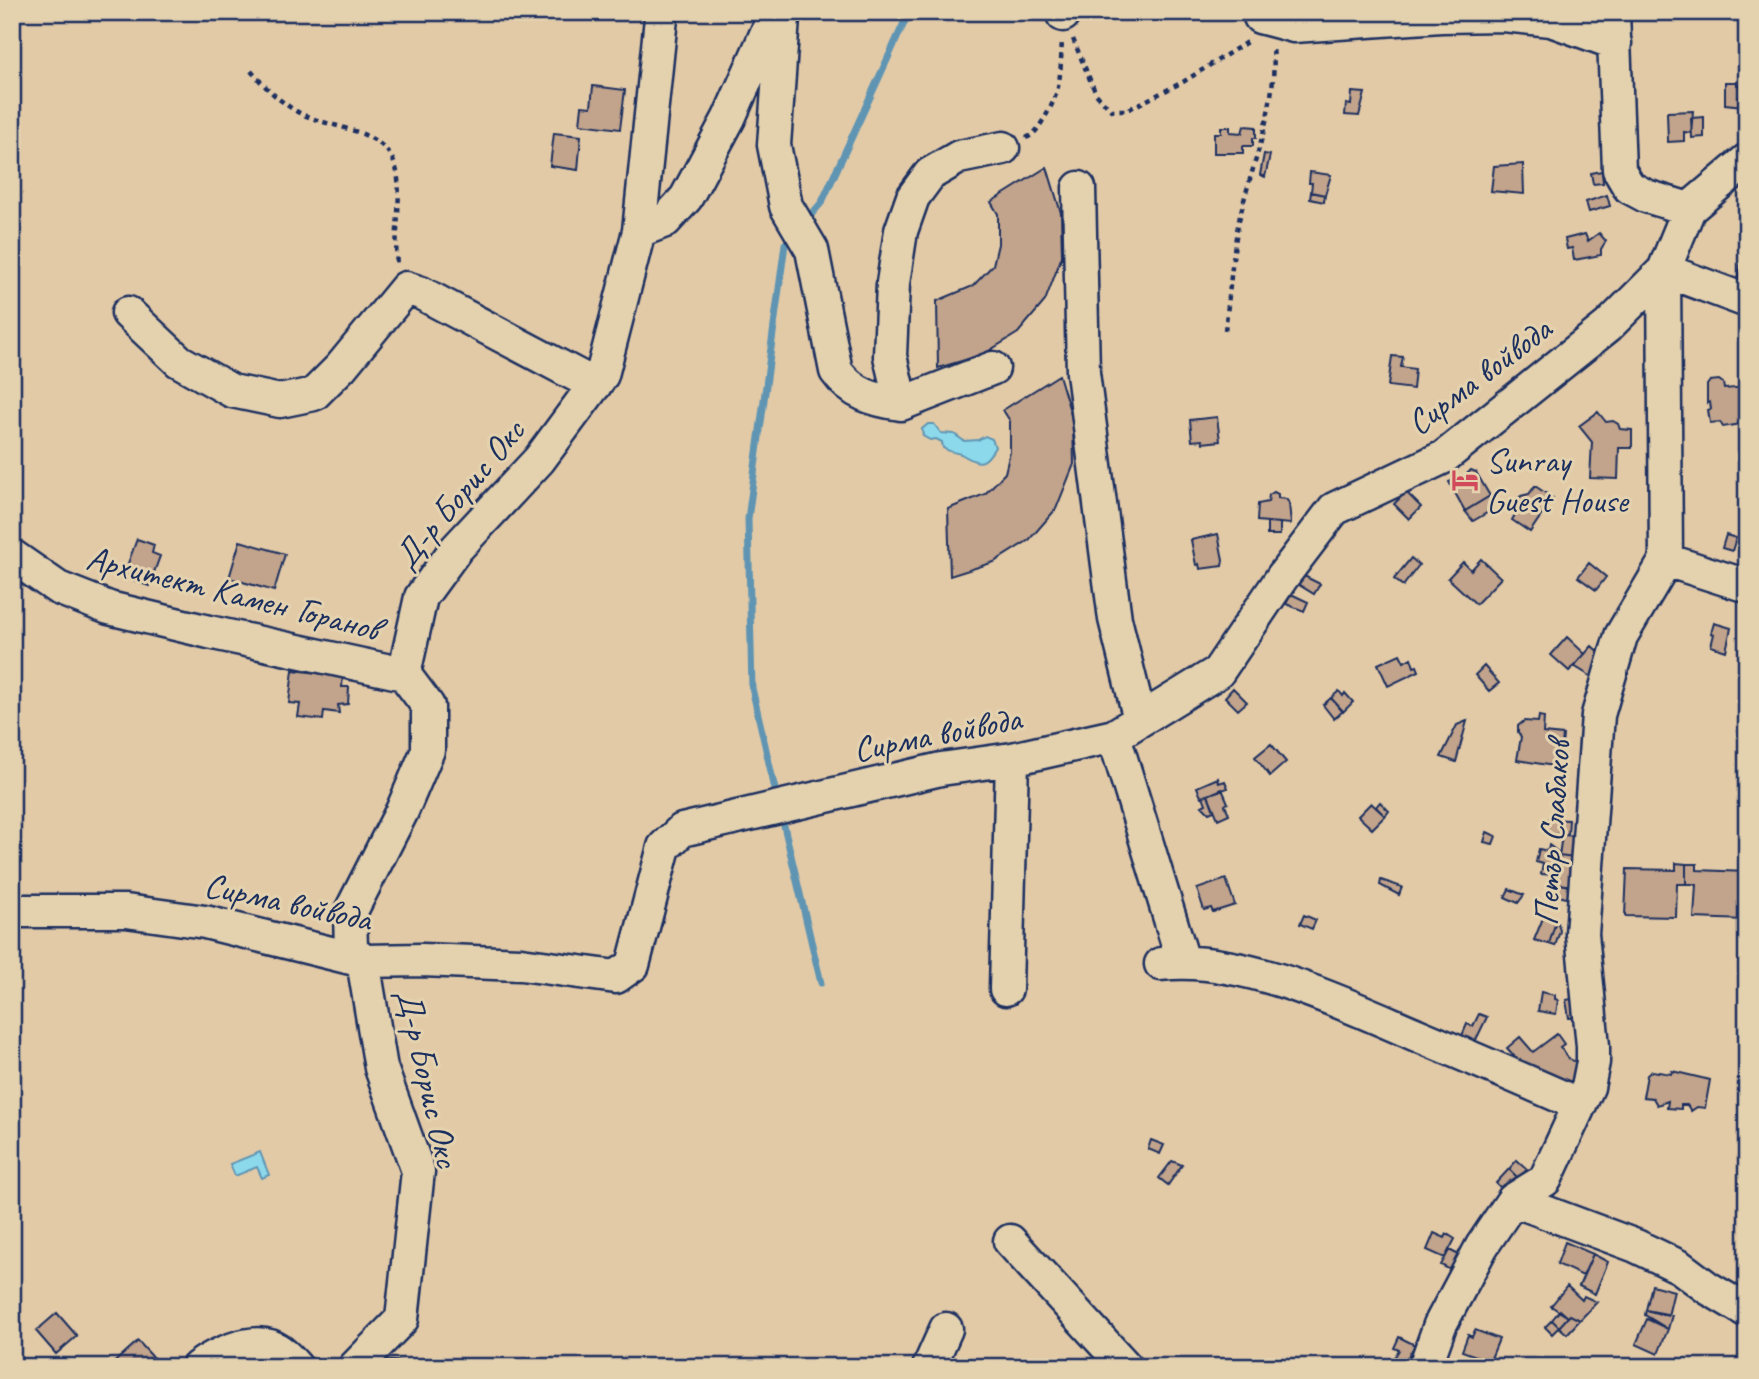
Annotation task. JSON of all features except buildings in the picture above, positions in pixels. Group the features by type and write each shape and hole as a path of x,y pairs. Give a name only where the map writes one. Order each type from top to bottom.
{"street":[{"name":"Д-р Борис Окс","path":"355,1367 402,1319 418,1171 381,1068 362,961 351,949 349,913 402,811 428,750 428,706 404,674 421,597 456,549 540,460 602,375 639,231 661,18 659,12"},
{"path":"639,231 665,221 687,198 729,118 776,12"},
{"path":"784,12 774,145 786,206 812,250 836,371 845,384 872,399 901,404 993,369"},
{"path":"1257,27 1439,14 1503,15 1614,27 1619,170 1629,187 1689,209"},
{"path":"901,404 890,356 893,283 901,230 913,197 930,174 959,157 1003,148"},
{"name":"Сирма войвода","path":"12,911 126,911 205,922 362,961 422,960 521,964 603,975 633,965 664,847 682,830 941,769 1012,759 1127,728 1218,672 1283,576 1335,509 1444,457 1608,326 1664,270 1689,209 1747,160"},
{"path":"1079,188 1083,373 1127,728 1172,963 1261,975 1323,994 1580,1104"},
{"path":"1747,301 1664,270 1666,560 1747,586"},
{"path":"128,313 178,361 232,391 280,401 314,394 341,367 406,288 421,293 595,385"},
{"name":"Архитект Камен Горанов","path":"12,556 58,588 109,608 404,674"},
{"name":"Петър Слабаков","path":"1425,1367 1440,1325 1482,1246 1513,1200 1545,1180 1588,1087 1593,1062 1582,934 1598,715 1621,636 1666,560"},
{"path":"1006,989 1012,759"},
{"path":"1513,1200 1636,1246 1680,1267 1708,1288 1747,1311"},
{"path":"1010,1241 1126,1367"},
{"path":"929,1367 946,1329"},
{"path":"201,1364 243,1347 257,1345 270,1346 296,1367"}],"path":[{"path":"1063,13 1096,94 1111,110 1128,110 1172,87 1257,27"},
{"path":"1003,148 1033,135 1054,103 1060,80 1063,13"},
{"path":"1225,330 1239,221 1272,99 1275,66 1271,32 1294,26"},
{"path":"251,71 268,91 298,112 372,138 389,150 397,174 396,262 400,279 406,288"}],"water":[{"path":"928,424 934,424 941,433 954,434 964,441 978,440 985,436 992,439 995,447 984,461 972,460 943,448 942,442 936,439 930,440 923,436 922,429"},
{"path":"260,1152 269,1175 262,1178 257,1167 235,1176 230,1164"}],"waterway":[{"path":"804,223 822,202 909,12"},
{"path":"777,798 752,688 748,519 785,244 794,234"},
{"path":"781,813 821,983"}],"place":[{"name":"Sunray Guest House","path":"1465,480"}]}
